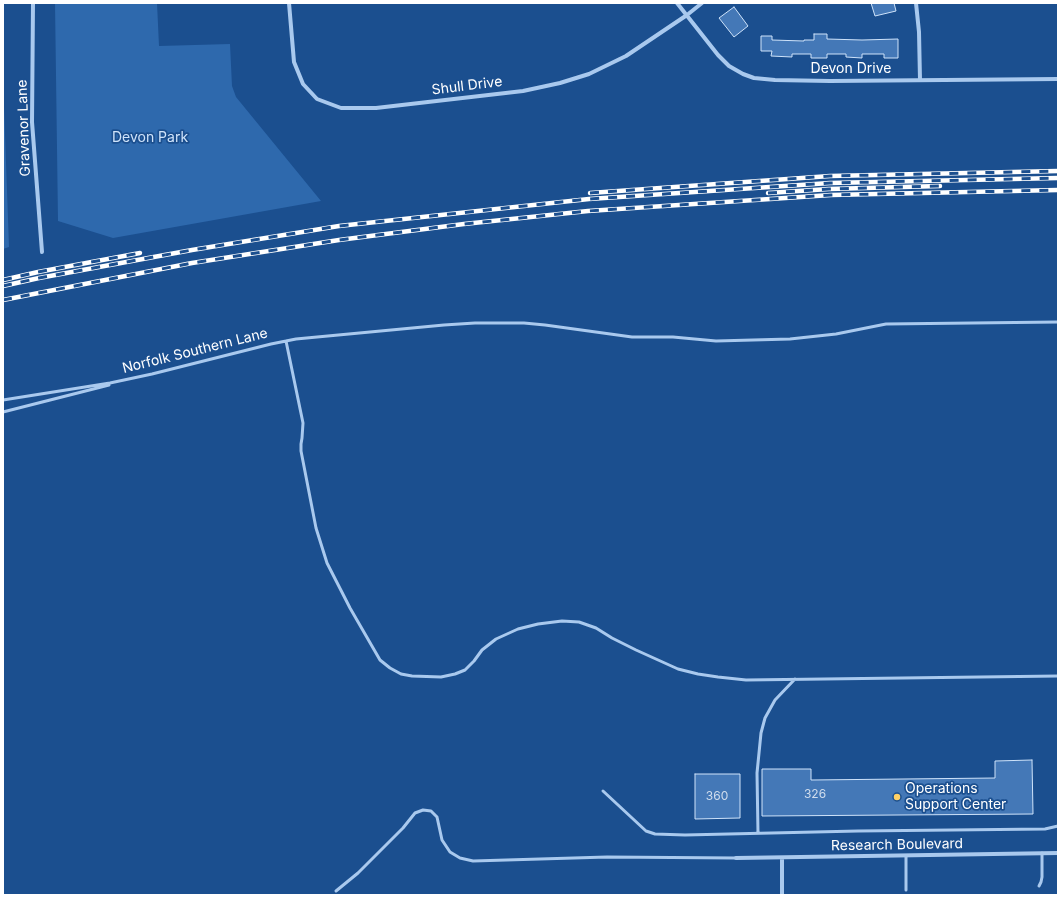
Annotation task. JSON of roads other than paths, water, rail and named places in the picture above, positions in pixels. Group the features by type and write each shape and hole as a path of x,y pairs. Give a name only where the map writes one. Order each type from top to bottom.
{"street":[{"name":"Gravenor Lane","path":"33,3 32,122 42,252"},
{"name":"Shull Drive","path":"288,3 294,62 303,84 317,99 341,108 376,108 523,91 560,83 589,74 626,56 687,15 702,3"},
{"name":"Devon Drive","path":"677,3 728,66 754,78 822,81 1058,79"},
{"path":"916,3 919,32 920,80"},
{"name":"Research Boulevard","path":"736,858 1058,853"},
{"path":"782,858 782,895"}],"lane":[{"name":"Norfolk Southern Lane","path":"3,400 110,383 286,341 319,336 444,325 475,323 524,323 632,337 716,340 790,339 836,334 886,324 1058,322"},
{"path":"286,341 303,423 300,444 301,451 316,528 327,563 350,608 380,660 401,674 441,677 455,674 465,670 482,650 496,639 518,629 538,624 562,621 579,622 596,628 636,650 678,668 698,674 746,680 1058,676"},
{"path":"3,412 152,374"},
{"path":"758,833 757,773 761,733 765,718 775,700 795,679"},
{"path":"603,791 646,831 655,834 686,835 850,831 1045,829 1058,826"},
{"path":"336,891 358,873 415,814 423,810 431,812 437,817 442,840 450,852 460,858 473,860 607,857 736,858"},
{"path":"1039,886 1042,877 1042,853"},
{"path":"906,856 906,890"}],"railway":[{"path":"590,193 830,176 1058,171"},
{"path":"3,286 192,250 339,226 589,199 830,183 1058,178"},
{"path":"768,193 829,189 940,186"},
{"path":"3,300 192,263 339,240 464,224 588,211 831,195 1058,190"},
{"path":"3,280 140,253"}],"place":[{"name":"Operations Support Center","path":"897,797"}],"park label":[{"name":"Devon Park","path":"150,138"}]}
